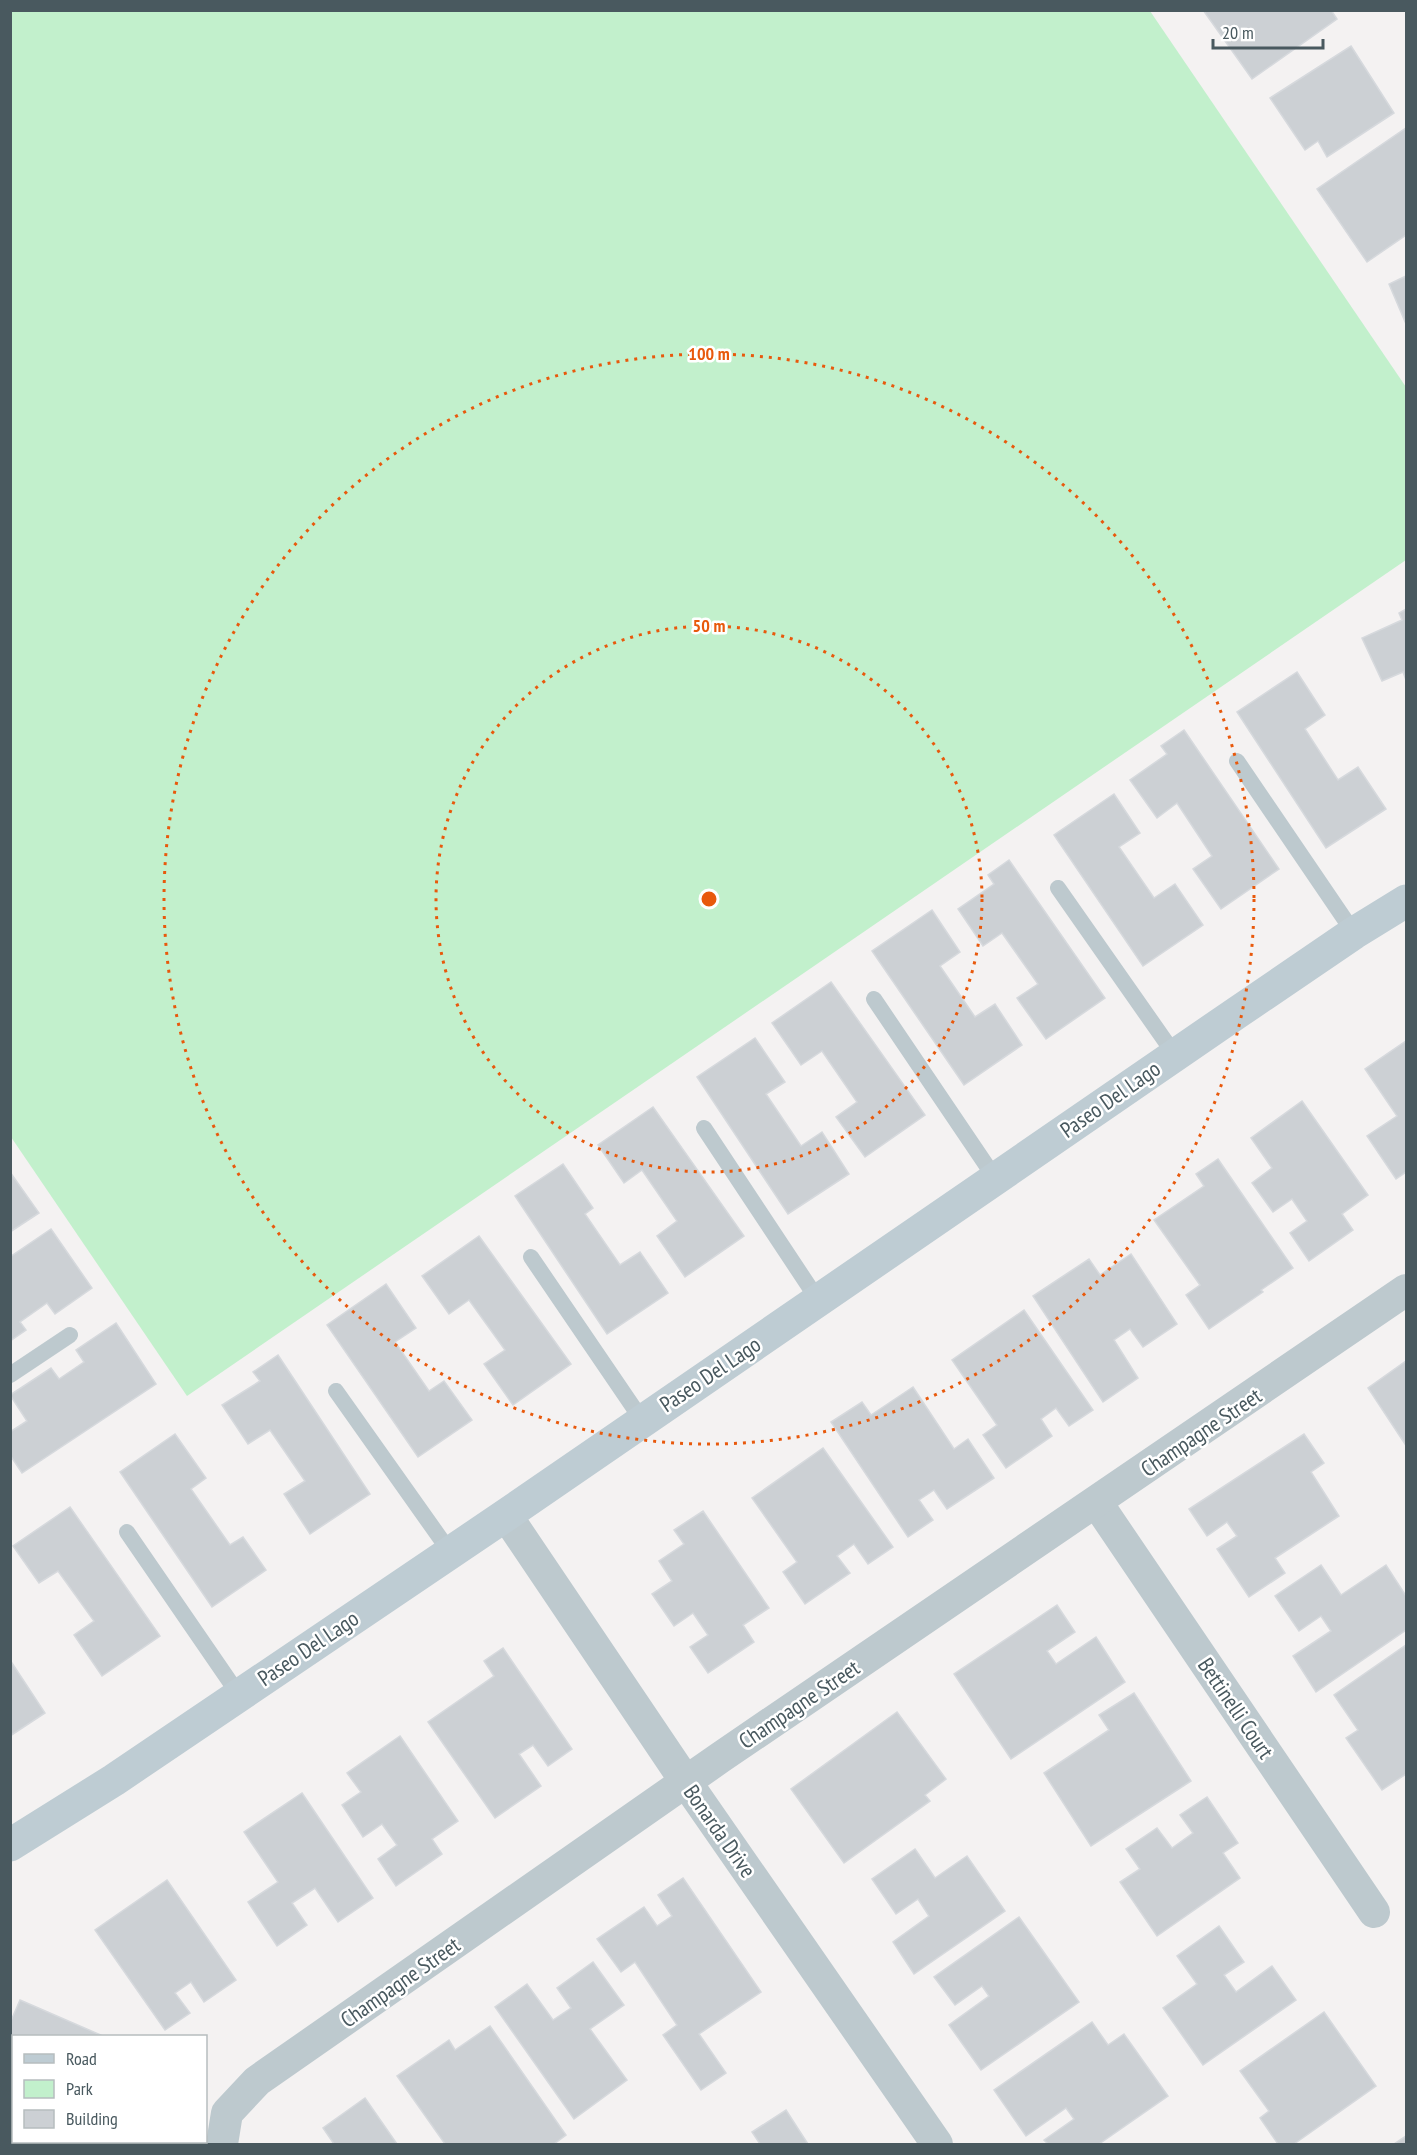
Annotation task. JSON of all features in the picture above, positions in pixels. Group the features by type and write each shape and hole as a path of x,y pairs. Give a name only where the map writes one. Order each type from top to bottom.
{"street":[{"name":"Paseo Del Lago","path":"12,1840 114,1780 506,1515 1354,933 1407,901"},
{"name":"Champagne Street","path":"222,2145 227,2113 257,2081 686,1782 1407,1290"},
{"name":"Bettinelli Court","path":"1097,1503 1374,1912"},
{"name":"Bonarda Drive","path":"506,1515 686,1782 937,2145"}],"lane":[{"path":"1236,761 1354,933"},
{"path":"1058,888 1175,1055"},
{"path":"874,999 995,1178"},
{"path":"704,1128 818,1300"},
{"path":"531,1257 642,1420"},
{"path":"10,1375 70,1335"},
{"path":"336,1391 450,1552"},
{"path":"126,1532 239,1695"}],"green space":[{"path":"10,11 1150,11 1406,387 1406,560 187,1396 11,1137"}],"building":[{"path":"1203,10 1331,10 1337,19 1252,79"},
{"path":"1351,46 1394,113 1327,157 1318,141 1305,150 1270,98"},
{"path":"1406,128 1406,235 1367,262 1317,189"},
{"path":"1406,276 1406,324 1389,284"},
{"path":"1406,609 1406,680 1403,672 1382,681 1362,638 1402,620 1399,613"},
{"path":"1297,672 1325,715 1305,729 1338,780 1358,767 1386,809 1326,848 1237,712"},
{"path":"1184,730 1279,869 1221,909 1193,869 1212,856 1177,803 1157,818 1130,780 1167,754 1161,746"},
{"path":"1114,794 1140,833 1119,847 1154,898 1175,884 1203,925 1143,966 1054,835"},
{"path":"1009,860 1105,998 1046,1039 1017,998 1038,984 1002,933 983,946 958,909 994,884 988,875"},
{"path":"932,910 960,952 940,966 975,1017 995,1004 1022,1045 964,1085 872,951"},
{"path":"831,982 925,1115 865,1157 836,1117 857,1102 822,1051 801,1065 772,1023"},
{"path":"755,1038 785,1082 766,1094 801,1146 822,1132 849,1174 788,1214 697,1077"},
{"path":"1406,1041 1406,1172 1396,1179 1367,1136 1397,1116 1365,1069"},
{"path":"1302,1101 1368,1195 1342,1214 1353,1230 1309,1261 1290,1233 1307,1221 1292,1199 1273,1212 1252,1183 1272,1168 1251,1138"},
{"path":"653,1107 744,1236 685,1277 657,1236 677,1221 642,1170 624,1183 598,1145"},
{"path":"1218,1159 1293,1268 1209,1329 1186,1295 1200,1285 1154,1220 1204,1186 1196,1174"},
{"path":"563,1164 593,1208 585,1214 620,1265 640,1252 668,1293 607,1334 515,1196"},
{"path":"10,1172 39,1213 10,1232"},
{"path":"51,1229 92,1288 55,1314 47,1303 20,1322 26,1330 10,1341 10,1257"},
{"path":"479,1236 571,1364 513,1405 484,1364 505,1350 469,1300 449,1314 422,1276"},
{"path":"1131,1254 1177,1324 1143,1347 1130,1329 1114,1340 1138,1378 1103,1402 1033,1296 1089,1259 1100,1275"},
{"path":"386,1284 416,1328 395,1342 429,1391 444,1381 472,1420 418,1457 327,1325"},
{"path":"1024,1310 1093,1410 1069,1426 1056,1408 1041,1419 1052,1436 1006,1468 983,1435 997,1425 952,1360"},
{"path":"116,1323 156,1384 22,1473 10,1455 10,1432 27,1421 10,1395 51,1368 59,1379 84,1362 76,1350"},
{"path":"278,1355 370,1494 310,1534 284,1494 305,1481 270,1430 248,1444 222,1405 260,1381 253,1372"},
{"path":"1406,1361 1406,1443 1405,1444 1368,1388"},
{"path":"913,1387 954,1449 968,1439 994,1478 947,1509 934,1490 919,1500 933,1520 908,1537 831,1422 862,1402 871,1415"},
{"path":"175,1434 206,1478 191,1489 230,1545 243,1537 266,1570 212,1607 120,1472"},
{"path":"1304,1434 1324,1463 1311,1472 1339,1516 1275,1558 1285,1573 1249,1597 1217,1549 1237,1536 1227,1522 1207,1536 1189,1509"},
{"path":"823,1448 893,1547 868,1564 854,1544 837,1556 850,1573 805,1604 783,1572 797,1562 752,1498"},
{"path":"70,1507 160,1636 102,1676 74,1635 94,1621 58,1571 39,1583 13,1546"},
{"path":"703,1511 769,1608 743,1625 754,1642 708,1673 690,1647 708,1635 693,1613 674,1626 652,1594 672,1581 659,1561 684,1544 674,1530"},
{"path":"1321,1565 1341,1595 1386,1565 1406,1596 1406,1630 1316,1692 1293,1656 1331,1631 1321,1616 1299,1631 1275,1596"},
{"path":"1057,1605 1075,1632 1047,1651 1056,1664 1096,1637 1125,1682 1011,1759 954,1674"},
{"path":"1406,1645 1406,1774 1382,1790 1346,1738 1358,1730 1334,1695"},
{"path":"503,1648 572,1749 548,1766 533,1745 519,1754 541,1786 495,1818 428,1722 494,1676 484,1661"},
{"path":"10,1660 45,1713 10,1736"},
{"path":"1134,1693 1191,1781 1091,1846 1044,1773 1109,1730 1099,1715"},
{"path":"897,1712 946,1779 925,1795 930,1801 844,1863 791,1789"},
{"path":"400,1736 458,1821 432,1839 442,1854 396,1886 378,1859 397,1845 382,1824 363,1837 342,1805 361,1792 347,1773"},
{"path":"302,1793 373,1898 338,1922 315,1888 292,1903 307,1925 277,1946 248,1902 278,1882 244,1832"},
{"path":"1207,1797 1238,1843 1223,1853 1240,1878 1157,1936 1120,1882 1140,1869 1126,1849 1157,1828 1172,1848 1193,1833 1180,1815"},
{"path":"915,1849 935,1878 967,1856 1005,1911 914,1974 893,1942 929,1916 918,1899 896,1914 872,1879"},
{"path":"683,1878 761,1992 699,2034 726,2073 701,2090 663,2035 677,2025 635,1962 621,1972 597,1939 644,1907 657,1926 672,1916 658,1895"},
{"path":"167,1880 236,1980 204,2002 191,1982 175,1993 190,2013 165,2030 95,1930"},
{"path":"1019,1917 1079,2002 981,2070 949,2025 989,1996 982,1986 955,2005 934,1977"},
{"path":"1219,1926 1244,1962 1224,1975 1236,1992 1272,1966 1296,2000 1203,2065 1163,2008 1197,1984 1177,1956"},
{"path":"593,1962 624,2005 590,2029 627,2080 574,2119 495,2007 527,1984 553,2020 571,2008 557,1988"},
{"path":"20,2000 101,2035 12,2035 12,2096 10,2096 10,2023"},
{"path":"1324,2012 1376,2086 1294,2144 1278,2144 1260,2118 1269,2111 1240,2071"},
{"path":"1092,2022 1108,2045 1124,2034 1168,2096 1099,2144 1048,2144 1044,2140 1074,2119 1066,2108 1026,2136 994,2090"},
{"path":"490,2026 566,2135 554,2144 445,2144 397,2076 449,2040 455,2050"},
{"path":"365,2098 397,2144 334,2144 323,2128"},
{"path":"786,2110 808,2144 760,2144 752,2132"},
{"path":"1406,2136 1406,2144 1394,2144"},
{"path":"116,2143 117,2144 89,2144"}]}
